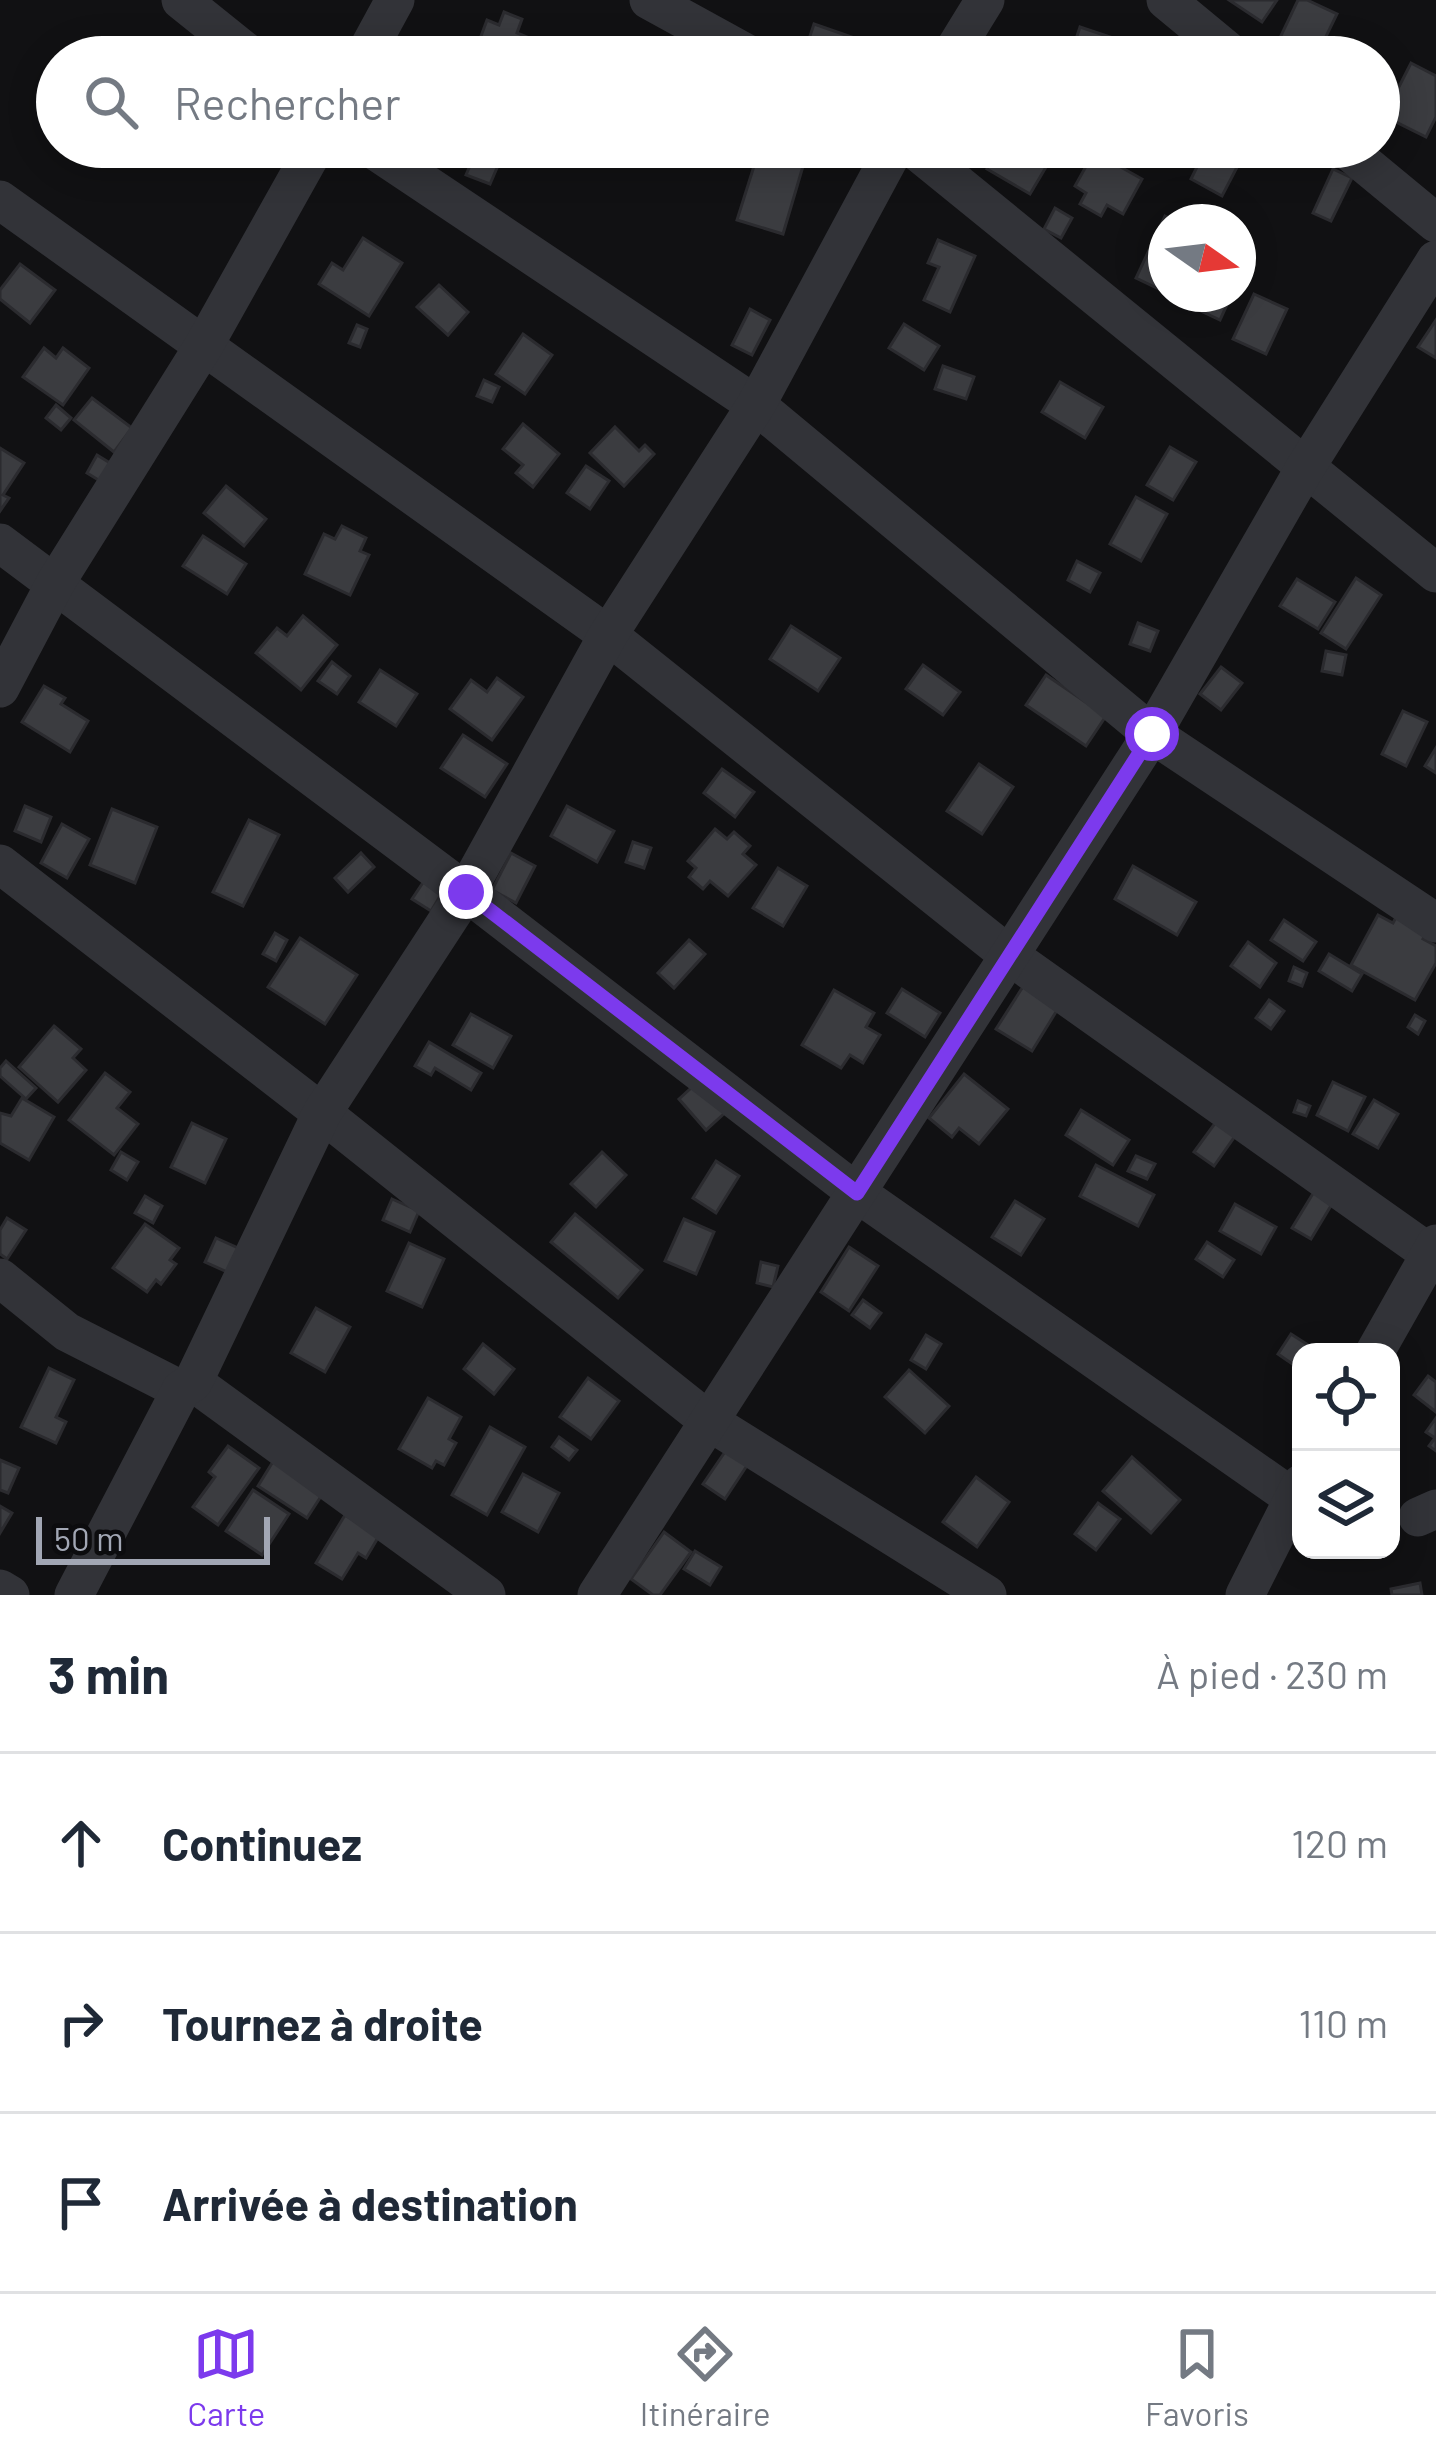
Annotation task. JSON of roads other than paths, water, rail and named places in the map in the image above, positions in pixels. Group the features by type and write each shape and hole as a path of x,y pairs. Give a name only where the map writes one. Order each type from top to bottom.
{"street":[{"path":"181,0 226,36"},
{"path":"375,36 395,0"},
{"path":"649,0 715,36"},
{"path":"963,36 985,0"},
{"path":"1166,0 1210,36"},
{"path":"0,688 56,582 203,347 303,168"},
{"path":"401,168 756,405 1152,734 1436,923"},
{"path":"74,1595 187,1386 322,1113 466,892 608,635 756,405 884,168"},
{"path":"938,168 1436,573"},
{"path":"1369,168 1436,223"},
{"path":"0,200 608,635 1010,956 1434,1253 1381,1343"},
{"path":"597,1595 1152,734 1305,468 1436,260"},
{"path":"0,543 857,1193 1292,1488"},
{"path":"0,864 710,1422 987,1595"},
{"path":"0,1278 68,1332 187,1386 486,1595"},
{"path":"1245,1595 1292,1501"},
{"path":"0,1589 10,1595"}]}
